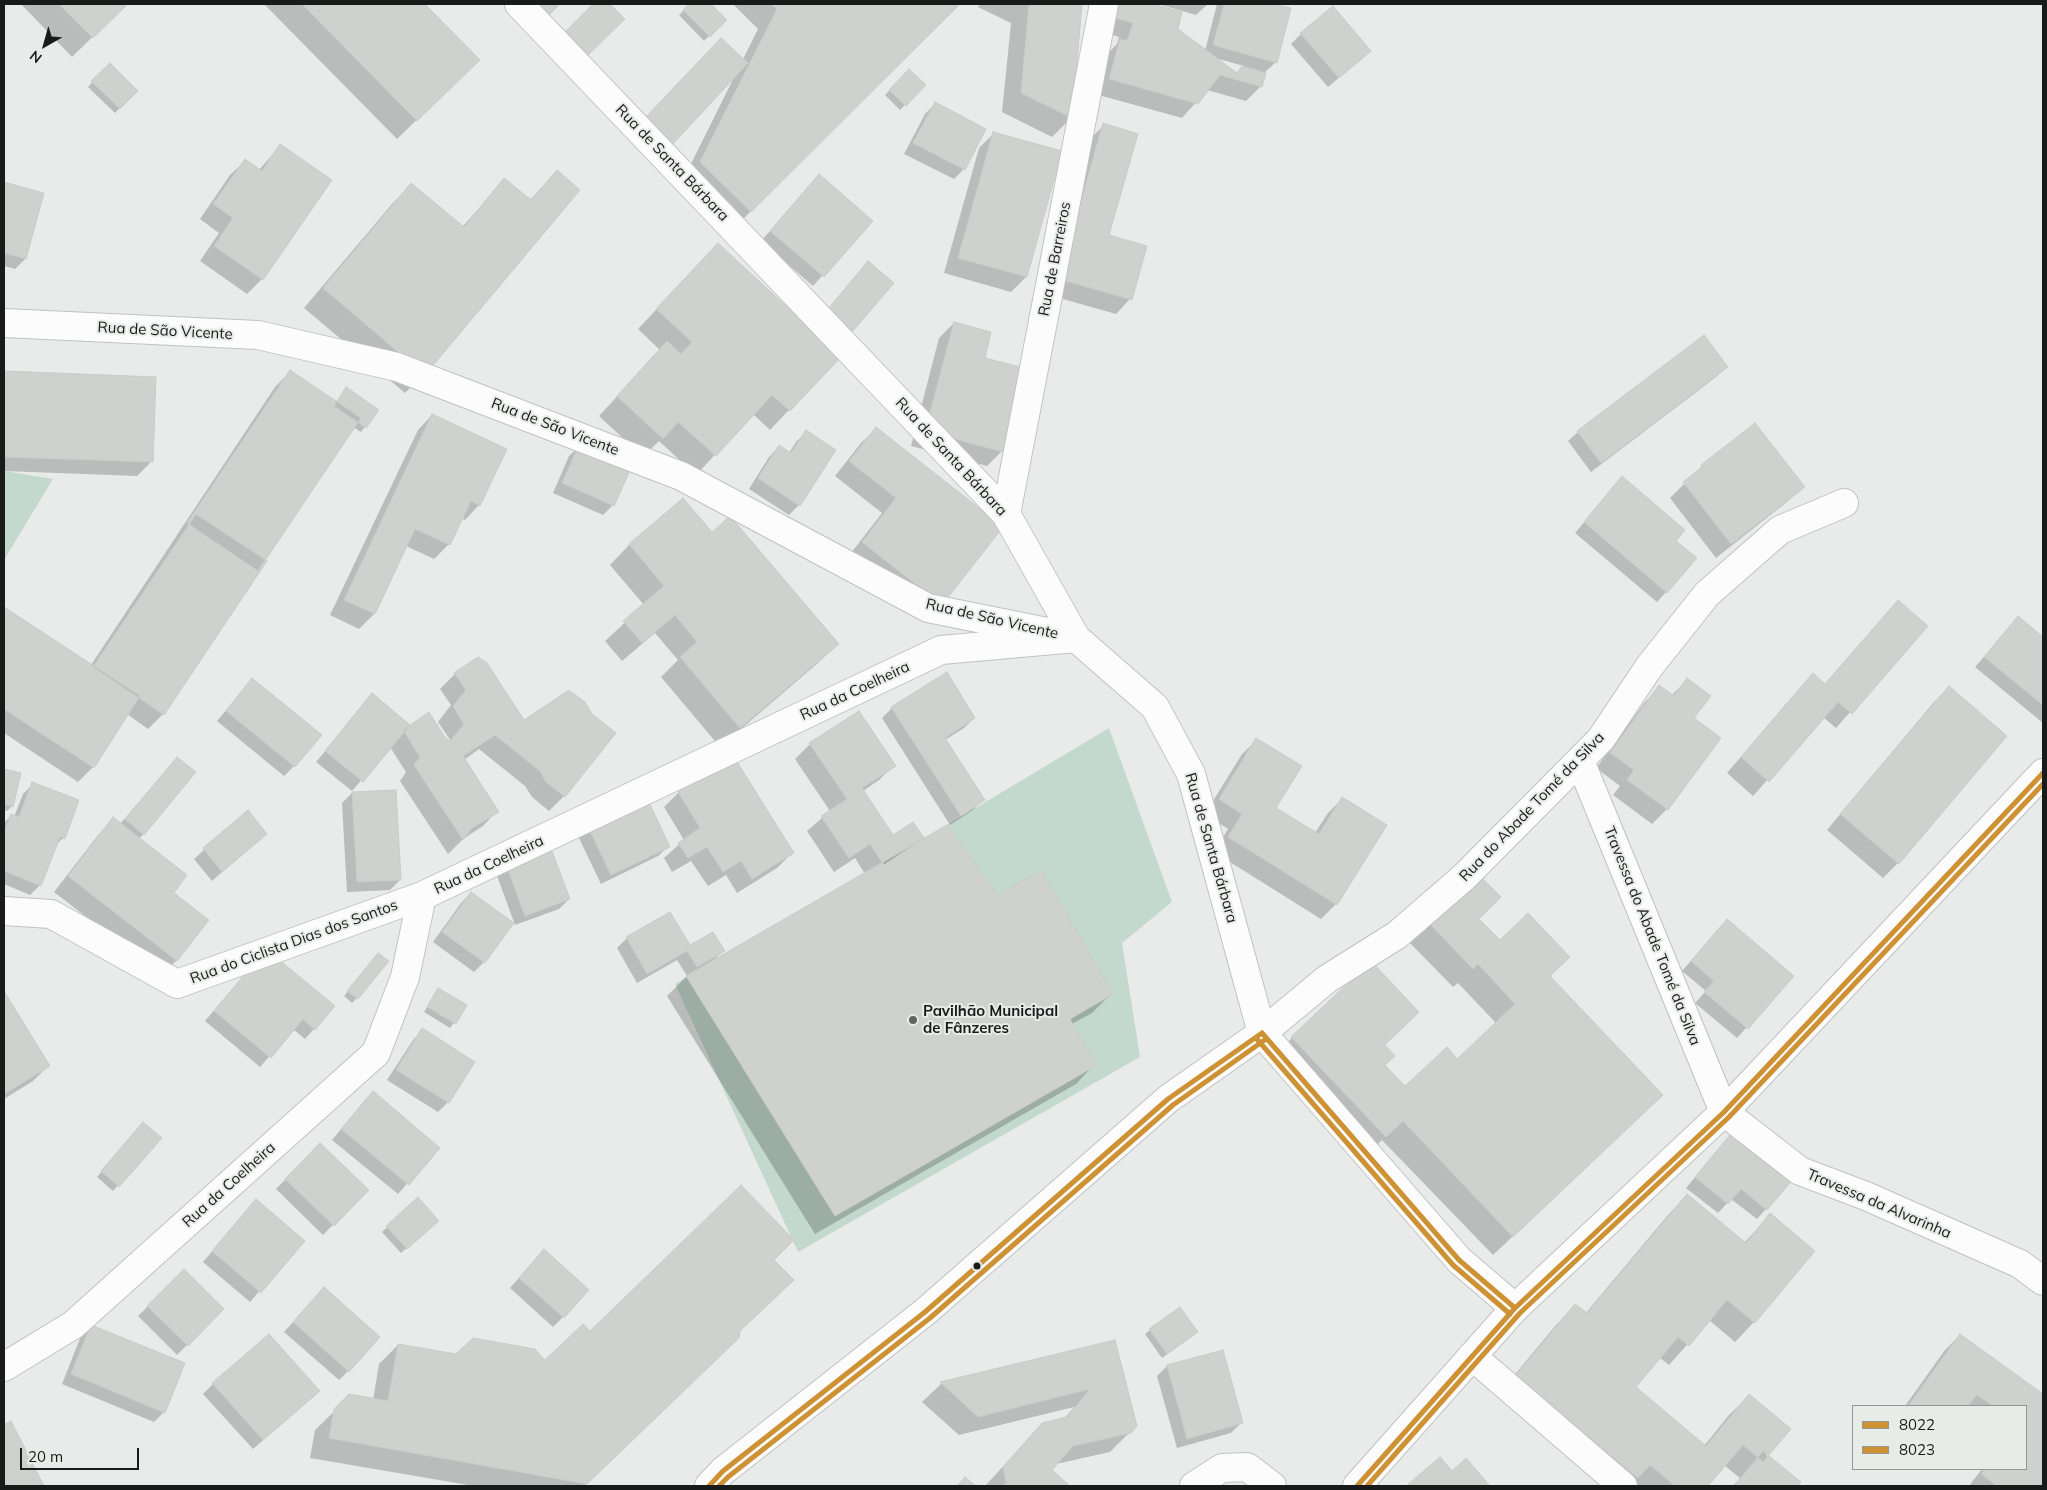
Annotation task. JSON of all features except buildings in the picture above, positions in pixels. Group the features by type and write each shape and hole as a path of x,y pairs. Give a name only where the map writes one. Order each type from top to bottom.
{"street":[{"name":"Rua de Santa Bárbara","path":"519,4 1006,514 1076,638 1155,707 1191,774 1262,1033 1459,1260 1515,1308"},
{"name":"Rua de Barreiros","path":"1006,514 1104,4"},
{"name":"Rua de São Vicente","path":"4,323 258,335 397,366 681,476 928,608 1076,638"},
{"name":"Rua do Abade Tomé da Silva","path":"708,1486 723,1471 926,1312 1168,1099 1262,1033 1327,979 1397,935 1464,877 1601,739 1649,668 1707,594 1780,530 1844,502"},
{"name":"Rua da Coelheira","path":"4,1367 74,1325 376,1053 405,977 422,896 941,650 1076,638"},
{"name":"Travessa do Abade Tomé da Silva","path":"1580,761 1724,1112"},
{"path":"1356,1486 1515,1308 1724,1112 2043,773"},
{"name":"Rua do Ciclista Dias dos Santos","path":"4,911 51,914 177,984 422,896"},
{"name":"Travessa da Alvarinha","path":"1724,1112 1800,1171 1866,1196 2020,1264 2043,1281"},
{"path":"1472,1356 1623,1486"},
{"path":"1194,1486 1222,1468 1247,1467 1272,1486"}],"green space":[{"path":"4,471 53,479 4,560"},
{"name":"Pavilhão Municipal de Fânzeres","path":"1109,728 1172,902 1122,943 1140,1057 798,1252 675,984"}],"transit line":[{"name":"8022","path":"1357,1486 1515,1308 1724,1112 2043,773"},
{"name":"8023","path":"1367,1486 1520,1313 1729,1117 2043,784"},
{"name":"8022","path":"1262,1033 1459,1260 1515,1308"},
{"name":"8022","path":"709,1486 723,1471 925,1312 1168,1099 1262,1033"},
{"name":"8023","path":"1256,1038 1453,1265 1510,1314"},
{"name":"8023","path":"719,1486 930,1318 1173,1105 1266,1039"}],"place":[{"name":"Pavilhão Municipal de Fânzeres","path":"913,1020"}]}
